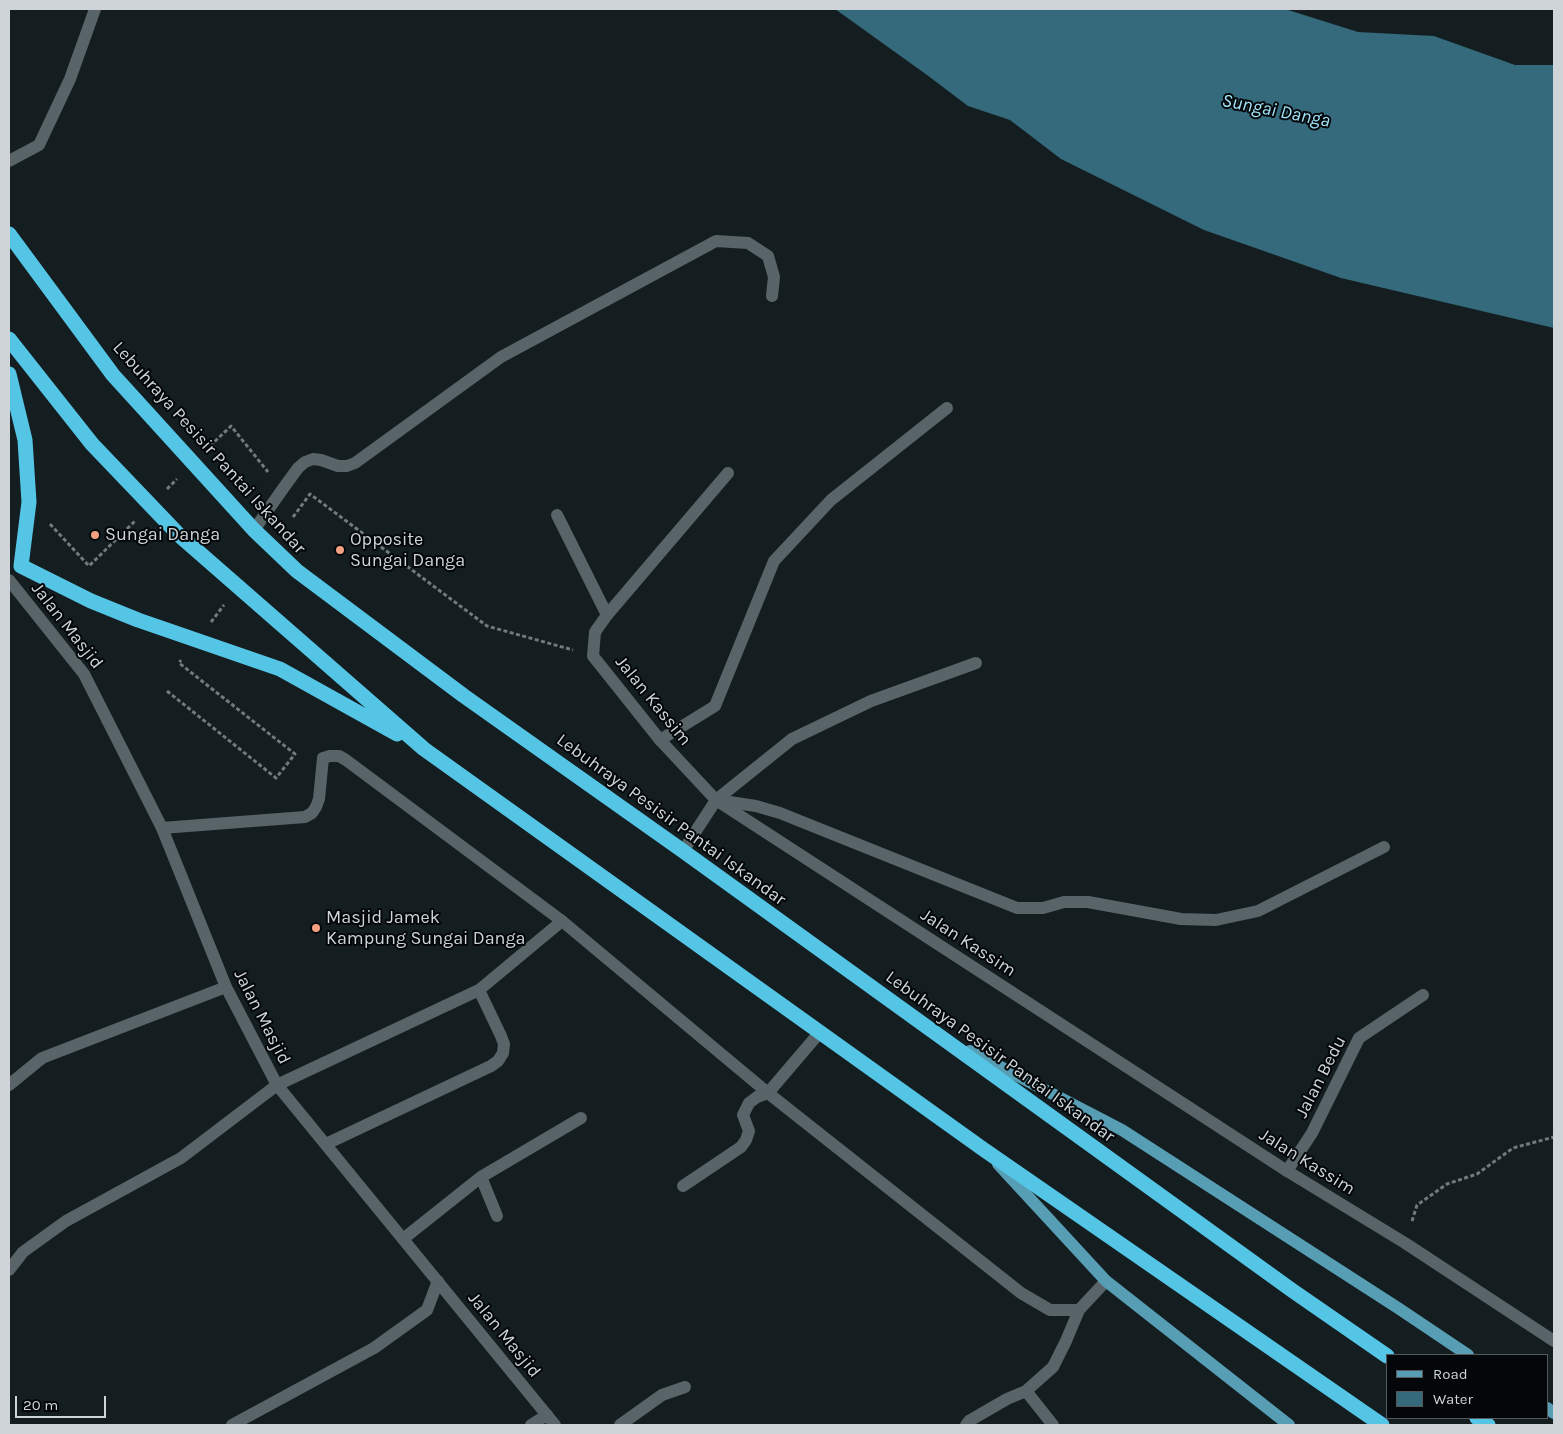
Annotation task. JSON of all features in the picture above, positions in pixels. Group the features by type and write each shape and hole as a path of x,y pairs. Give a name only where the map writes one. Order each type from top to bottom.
{"highway":[{"name":"Lebuhraya Pesisir Pantai Iskandar","path":"9,234 112,375 254,530 297,572 464,696 1293,1291 1386,1355"},
{"path":"9,339 92,444 179,535 424,749 983,1148 1382,1425"},
{"path":"9,374 25,440 29,502 15,570 138,620 280,669 424,749"}],"main road":[{"path":"934,1033 1122,1130 1467,1354"},
{"path":"983,1148 1106,1281 1289,1425"}],"street":[{"path":"9,161 39,145 70,78 95,9"},
{"path":"254,530 298,468 305,462 313,459 322,460 338,466 347,466 355,463 502,357 716,241 748,242 768,256 774,276 772,296"},
{"path":"660,740 715,706 774,561 831,500 947,408"},
{"name":"Jalan Kassim","path":"728,473 607,615 595,632 593,656 660,740 716,800 1287,1171 1405,1243 1554,1340"},
{"path":"557,515 607,615"},
{"name":"Jalan Masjid","path":"9,580 84,674 162,828 226,987 277,1084 555,1425"},
{"path":"683,852 716,800 792,739 871,701 976,663"},
{"path":"162,828 305,817 312,813 319,799 323,758 339,756 562,921 768,1093 1021,1293 1050,1310 1079,1310"},
{"path":"716,800 756,806 780,813 1018,908 1043,908 1064,902 1088,902 1181,919 1216,920 1258,911 1384,848"},
{"path":"9,1270 23,1252 66,1221 180,1158 277,1084 479,990 562,921"},
{"path":"9,1084 42,1058 226,987"},
{"path":"326,1144 498,1061 504,1044 479,990"},
{"name":"Jalan Bedu","path":"1287,1171 1312,1133 1359,1038 1423,995"},
{"path":"683,1186 741,1147 749,1131 743,1115 749,1103 768,1093 820,1032"},
{"path":"403,1239 481,1177 581,1118"},
{"path":"481,1177 497,1216"},
{"path":"232,1425 374,1348 427,1310 438,1281"},
{"path":"966,1425 969,1421 1026,1390 1053,1367 1079,1310 1106,1281"},
{"path":"620,1425 662,1396 685,1387"},
{"path":"1026,1390 1053,1425"},
{"path":"530,1425 547,1415"}],"path":[{"path":"231,426 270,476"},
{"path":"310,494 487,626 593,656"},
{"path":"64,538 90,566"},
{"path":"167,691 276,778 295,754 179,662"},
{"path":"1405,1243 1417,1205 1447,1184 1477,1174 1513,1148 1554,1137"}],"water":[{"path":"835,9 1285,9 1358,32 1434,36 1515,65 1554,65 1554,328 1341,278 1204,230 1061,159 1010,120 968,106"}],"place":[{"name":"Sungai Danga","path":"95,535"},
{"name":"Opposite Sungai Danga","path":"340,550"},
{"name":"Masjid Jamek Kampung Sungai Danga","path":"316,928"}]}
